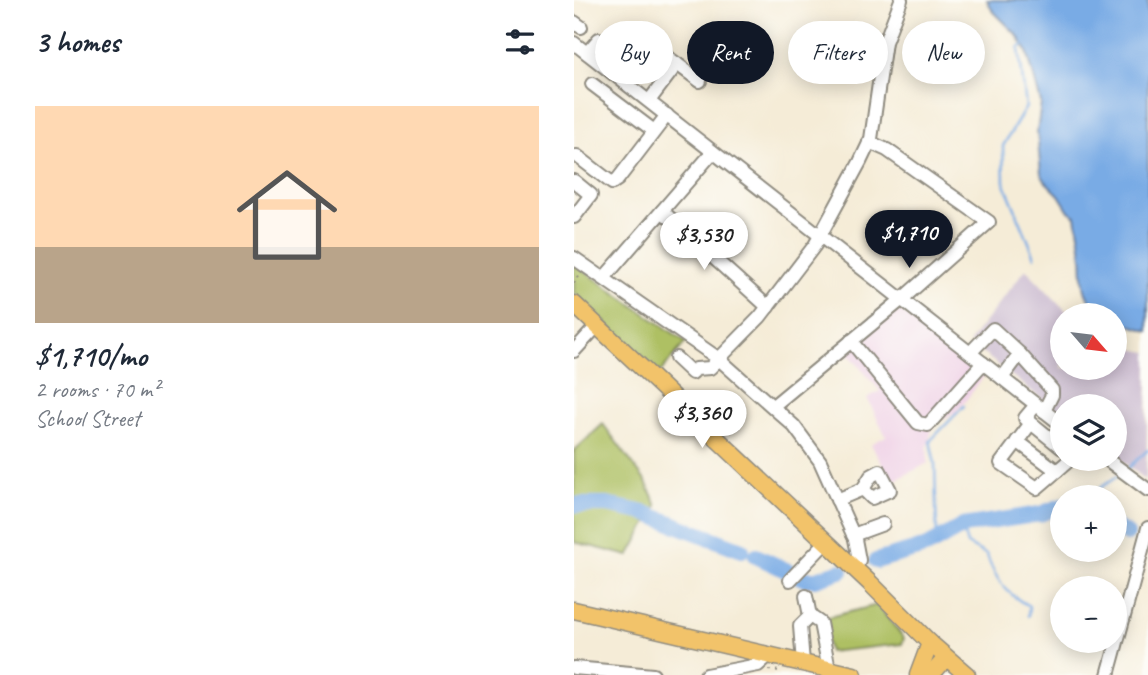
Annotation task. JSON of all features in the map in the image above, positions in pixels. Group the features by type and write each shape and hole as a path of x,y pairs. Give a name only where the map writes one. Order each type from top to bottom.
{"main road":[{"path":"574,304 856,569 930,643 967,675"},
{"path":"574,610 769,655 805,667 854,675"},
{"path":"918,675 930,643"},
{"path":"931,675 946,658"}],"street":[{"path":"676,358 692,373 696,369 709,369 768,307 821,236 870,142 885,42 901,0"},
{"path":"574,43 1050,416"},
{"path":"587,53 595,44"},
{"path":"673,61 687,71"},
{"path":"649,101 677,64"},
{"path":"592,84 654,131"},
{"path":"577,156 612,183 618,179 667,115"},
{"path":"773,406 901,300 989,222 887,150 870,142"},
{"path":"604,278 713,152"},
{"path":"574,181 591,195 575,215"},
{"path":"662,211 768,307"},
{"path":"574,258 719,359 773,406 809,444 853,535 858,553 856,569"},
{"path":"574,351 597,326"},
{"path":"970,353 992,329 1020,354 1052,390 1052,395 1040,408 1025,418 1050,438"},
{"path":"851,341 918,424 928,425 983,363"},
{"path":"1002,378 1020,354"},
{"path":"1031,423 1001,463 1037,488 1057,471"},
{"path":"1017,441 1050,466"},
{"path":"1122,471 1148,490"},
{"path":"837,500 863,489"},
{"path":"853,535 883,524"},
{"path":"1108,675 1148,530"},
{"path":"794,576 826,542"},
{"path":"806,596 810,616 820,624 835,672"},
{"path":"805,667 800,626 810,616"},
{"path":"706,675 758,665 769,655"},
{"path":"574,668 653,675"}],"path":[{"path":"574,283 579,278 576,274"}],"shaded area":[{"path":"1026,269 1059,303 1050,303 1050,380 1127,380 1127,348 1148,352 1146,480 1127,465 1127,394 1050,394 1050,406 969,342"},
{"path":"896,310 984,376 964,403 932,429 927,448 928,463 892,482 871,444 886,436 867,398 880,391 847,352"}],"green space":[{"path":"574,264 686,342 659,374 574,293"},
{"path":"603,424 646,482 657,506 629,556 574,542 574,451"},
{"path":"877,605 904,638 902,644 829,652 821,619"}],"water":[{"path":"987,0 1148,0 1148,331 1127,324 1127,303 1092,303 1084,289 1082,251 1076,216 1069,211 1041,174 1037,132 1041,103 1027,51 1017,35 992,10"}],"waterway":[{"path":"1025,44 1019,48 1026,107 1003,146 1004,182 1035,257"},
{"path":"937,541 935,464 930,441 964,406"},
{"path":"1127,469 1148,450"},
{"path":"1104,485 1119,475"},
{"path":"574,505 607,505 645,513 742,550"},
{"path":"876,561 928,546 963,526 1050,510"},
{"path":"962,527 967,544 987,555 1002,585 1014,597 1029,606 1028,616"},
{"path":"756,556 805,579 816,579 841,571"}]}
